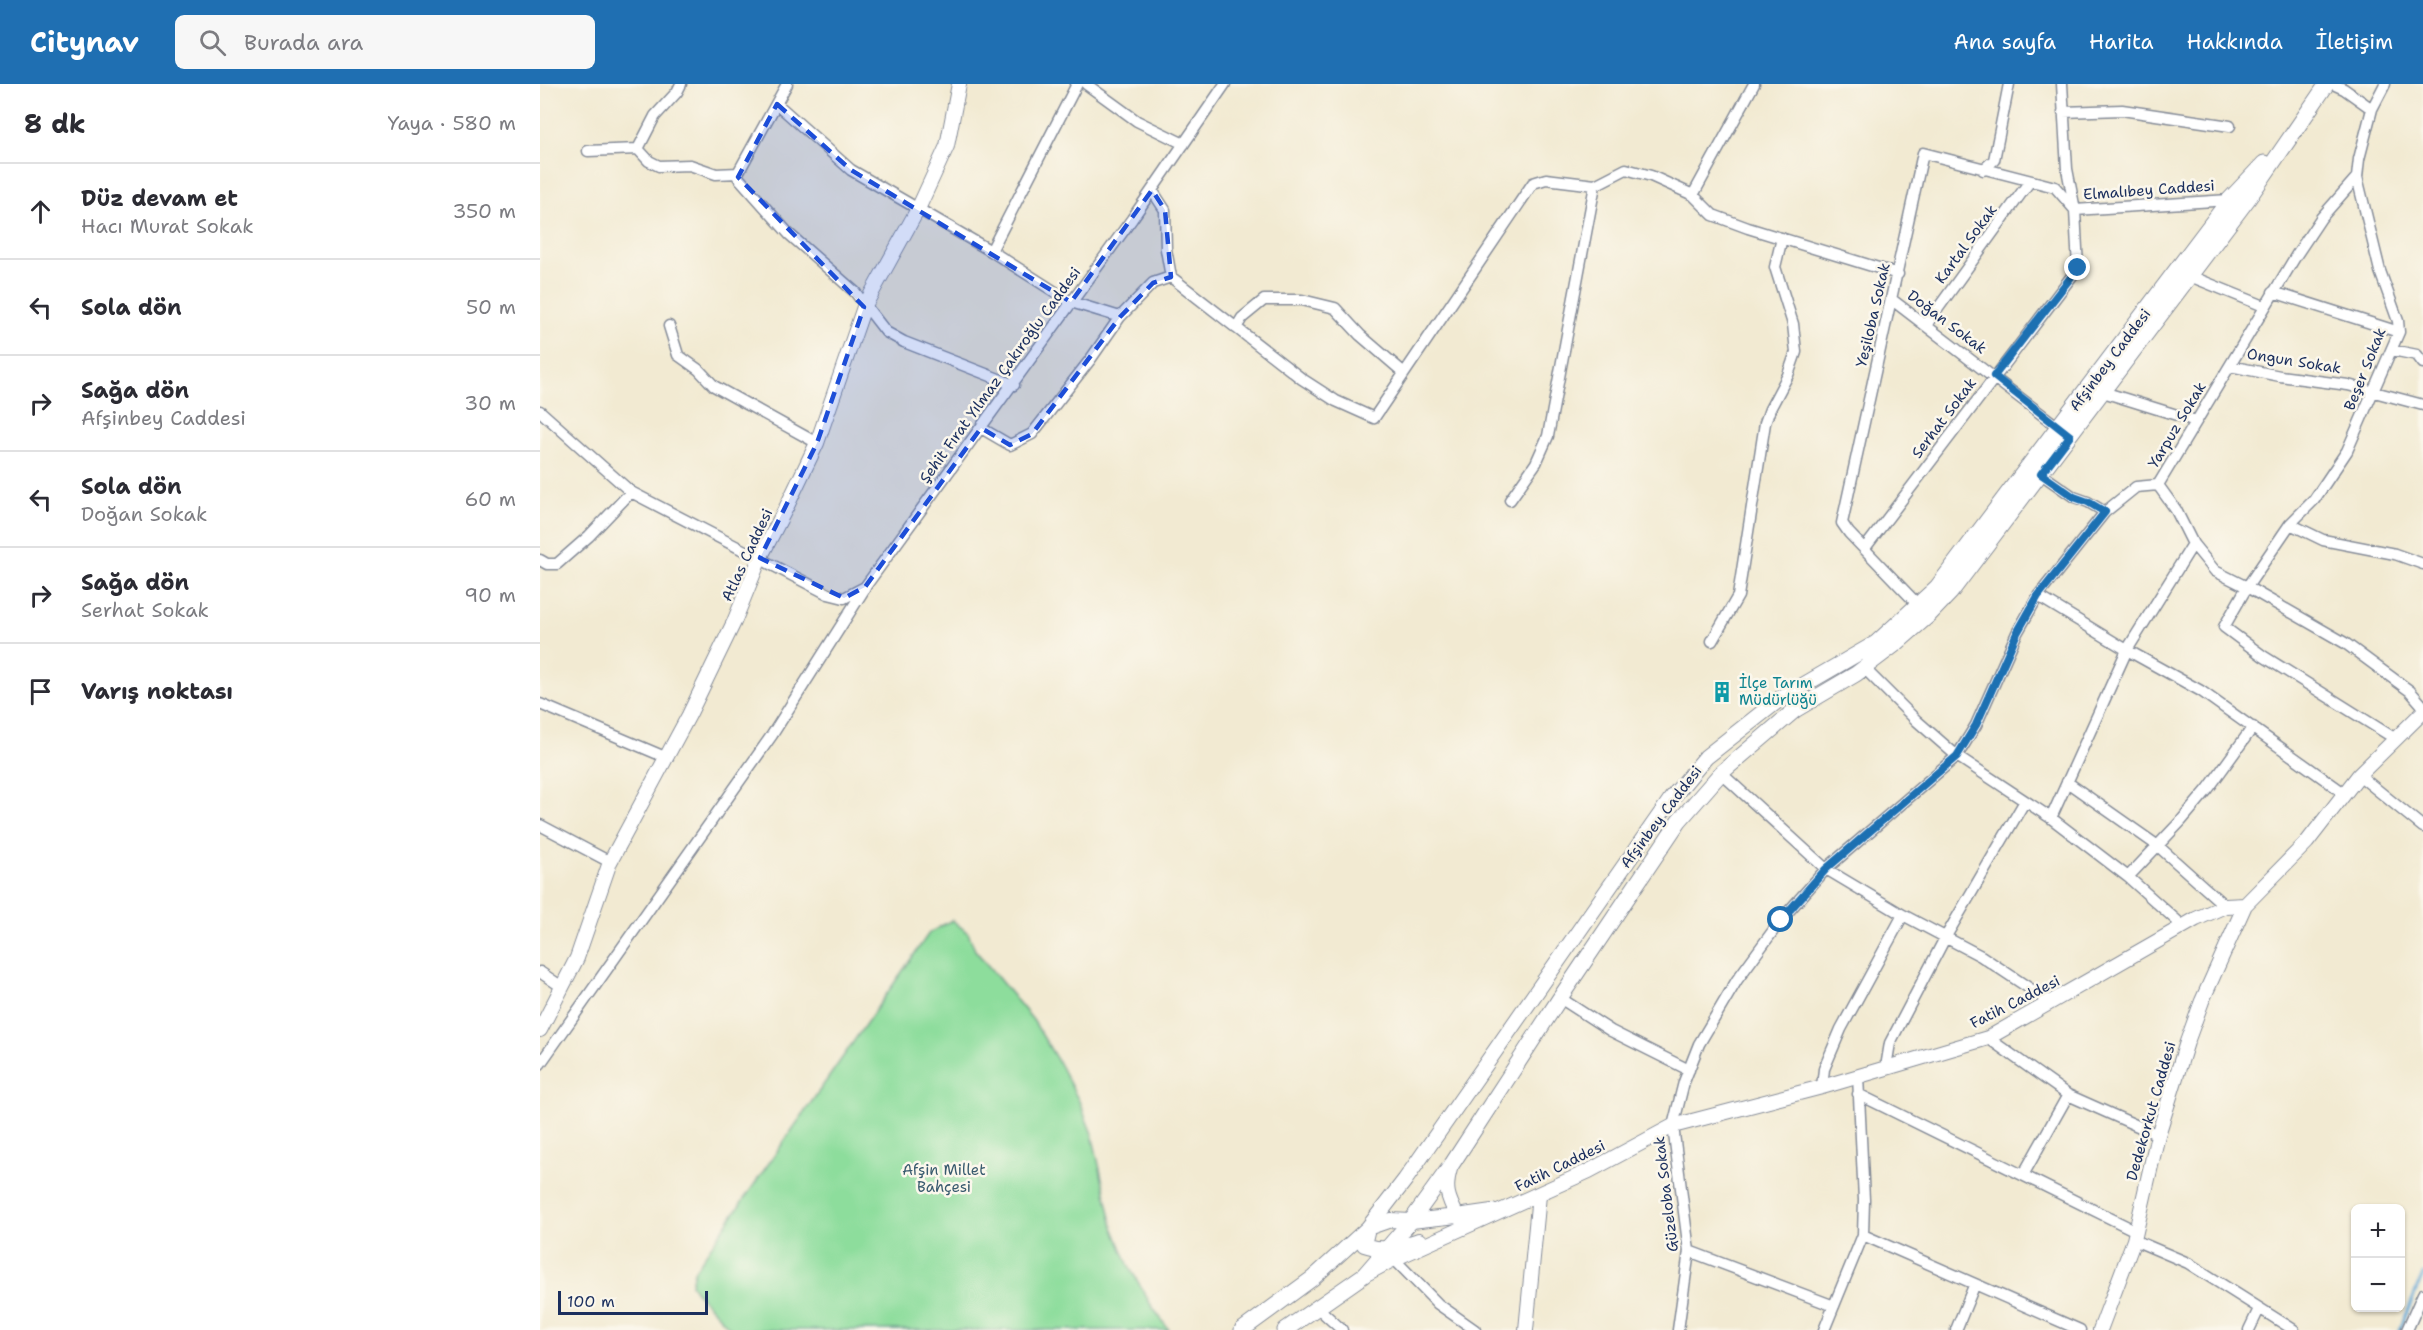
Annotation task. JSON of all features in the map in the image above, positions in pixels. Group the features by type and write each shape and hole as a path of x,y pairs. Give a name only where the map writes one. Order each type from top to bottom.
{"main road":[{"name":"Afşinbey Caddesi","path":"1285,1330 1391,1254 1679,821 1721,773 1795,710 1856,674 1924,610 1937,587 2064,432 2235,204 2303,121 2327,84"},
{"name":"Afşinbey Caddesi","path":"1242,1330 1313,1278 1368,1228 1405,1180 1671,799 1706,758 1781,698 1876,644 1951,592 2041,474 2064,432 2103,392 2190,276 2235,204"}],"street":[{"path":"638,149 655,116 677,92 681,84"},
{"path":"738,173 787,84"},
{"name":"Atlas Caddesi","path":"540,1030 577,958 610,862 689,715 734,622 760,558 788,506 816,443 864,307 918,209 947,146 959,84"},
{"path":"991,251 1077,84"},
{"path":"1086,84 1137,121 1184,144"},
{"name":"Şehit Fırat Yılmaz Çakıroğlu Caddesi","path":"540,1064 766,745 865,587 1014,385 1225,84"},
{"path":"1693,195 1754,84"},
{"path":"1983,170 1994,160 2009,84"},
{"name":"Elmalıbey Caddesi","path":"2062,84 2067,169 2075,210 2235,204"},
{"path":"2333,84 2372,109"},
{"name":"Beşer Sokak","path":"2385,84 2372,109 2358,159 2357,177 2375,252 2398,321 2399,332 2347,451 2314,500 2290,524 2247,587 2224,627 2263,656 2394,738"},
{"path":"777,104 851,170 991,251 1071,302 1119,317"},
{"path":"2063,112 2122,110 2230,126"},
{"path":"588,151 638,149 649,161 659,166 690,165 716,174 738,173"},
{"name":"Yeşiloba Sokak","path":"1924,610 1842,523 1923,153 2055,187"},
{"path":"2067,169 2055,187 2075,210"},
{"path":"1152,190 1165,210 1171,277 1302,379 1336,401 1374,418 1533,183 1546,179 1595,185 1626,170 1651,176 1693,195 1713,215 1898,274"},
{"path":"738,173 756,199 789,234 855,292 864,307 886,332 904,342 1014,385"},
{"name":"Yarpuz Sokak","path":"2357,177 2321,218 2273,292 2158,485 2176,510 2193,543 2214,571 2247,587 2345,644 2410,691 2423,706"},
{"name":"Kartal Sokak","path":"1926,325 2030,181"},
{"path":"1510,500 1536,463 1548,436 1595,185"},
{"name":"Serhat Sokak","path":"1865,548 2078,268 2075,210"},
{"path":"1712,641 1738,596 1765,423 1788,375 1796,352 1793,324 1775,267 1782,238"},
{"path":"2190,276 2264,306"},
{"path":"981,428 1010,445 1032,434 1090,360 1119,317 1153,283 1171,277"},
{"path":"2273,292 2399,332"},
{"name":"Doğan Sokak","path":"1891,299 2064,432"},
{"path":"1236,328 1242,318 1264,300 1302,300 1335,308 1360,335 1403,372"},
{"path":"669,326 678,355 699,370 714,386 816,443"},
{"path":"2392,350 2417,355 2423,363"},
{"name":"Ongun Sokak","path":"2230,366 2280,376 2348,385 2423,405"},
{"path":"2103,392 2196,421"},
{"path":"540,411 631,492 828,594 844,598 865,587"},
{"path":"2041,474 2074,497 2105,512"},
{"path":"1673,1126 1699,1044 1737,980 1781,920 1826,869 1957,756 1976,725 2017,633 2038,596 2105,512 2136,487 2158,485"},
{"path":"540,560 547,564 557,564 589,536 631,492"},
{"path":"2290,524 2323,540 2395,554 2423,564"},
{"path":"2051,818 2127,650 2193,543"},
{"path":"2038,596 2127,650 2201,691 2343,793"},
{"path":"1856,674 1867,671 1917,721 1957,756 2051,818 2128,877 2184,927"},
{"path":"540,704 665,757"},
{"path":"2245,905 2307,842 2359,775 2394,738 2423,712"},
{"path":"2128,877 2208,789 2253,727"},
{"path":"1721,773 1826,869 1903,915 1981,956 2050,1002"},
{"path":"2359,775 2423,827"},
{"path":"2067,782 2158,846 2225,906"},
{"path":"1887,1067 1890,1043 1946,938 2025,801"},
{"path":"540,825 610,862"},
{"name":"Fatih Caddesi","path":"1391,1254 1509,1209 1589,1171 1673,1126 1822,1087 1988,1038 2184,927 2225,906 2245,905"},
{"name":"Dedekorkut Caddesi","path":"2100,1330 2135,1235 2158,1135 2202,1000 2245,905"},
{"path":"1822,1087 1824,1069 1841,1029 1903,915"},
{"path":"540,972 562,987"},
{"path":"1560,998 1611,1031 1689,1070"},
{"path":"1988,1038 2068,1095 2158,1135"},
{"path":"1824,1330 1863,1235 1864,1200 1857,1076"},
{"path":"1858,1094 2023,1175 2188,1263 2294,1330"},
{"path":"2023,1175 2068,1095"},
{"name":"Güzeloba Sokak","path":"1673,1126 1689,1251 1678,1330"},
{"path":"1452,1164 1446,1183 1446,1195 1457,1216"},
{"path":"1526,1330 1539,1195"},
{"path":"1476,1330 1438,1305 1391,1254 1364,1245 1368,1228 1391,1220 1411,1221 1509,1209"},
{"path":"1863,1235 1974,1286 2080,1330"},
{"path":"1689,1251 1834,1306"},
{"path":"1956,1330 1974,1286"},
{"path":"2407,1330 2423,1294"},
{"path":"1318,1308 1342,1330"},
{"path":"2249,1330 2259,1309"}],"highlighted area":[{"path":"777,104 851,170 1071,302 1152,190 1165,210 1171,277 1153,283 1120,317 1032,434 1010,445 981,428 865,587 844,598 760,558 817,443 864,307 738,177"}],"green space":[{"name":"Afşin Millet Bahçesi","path":"952,920 968,933 975,950 1033,1020 1059,1063 1079,1101 1092,1134 1113,1227 1128,1264 1151,1305 1169,1330 732,1330 691,1284 694,1271 929,933"}],"waterway":[{"path":"2400,1330 2423,1274"}],"place":[{"name":"İlçe Tarım Müdürlüğü","path":"1722,692"}],"route":[{"path":"1781,920 1826,869 1957,756 1976,725 2017,633 2038,596 2105,512 2074,497 2041,474 2070,436 1994,376 2078,268"}]}
